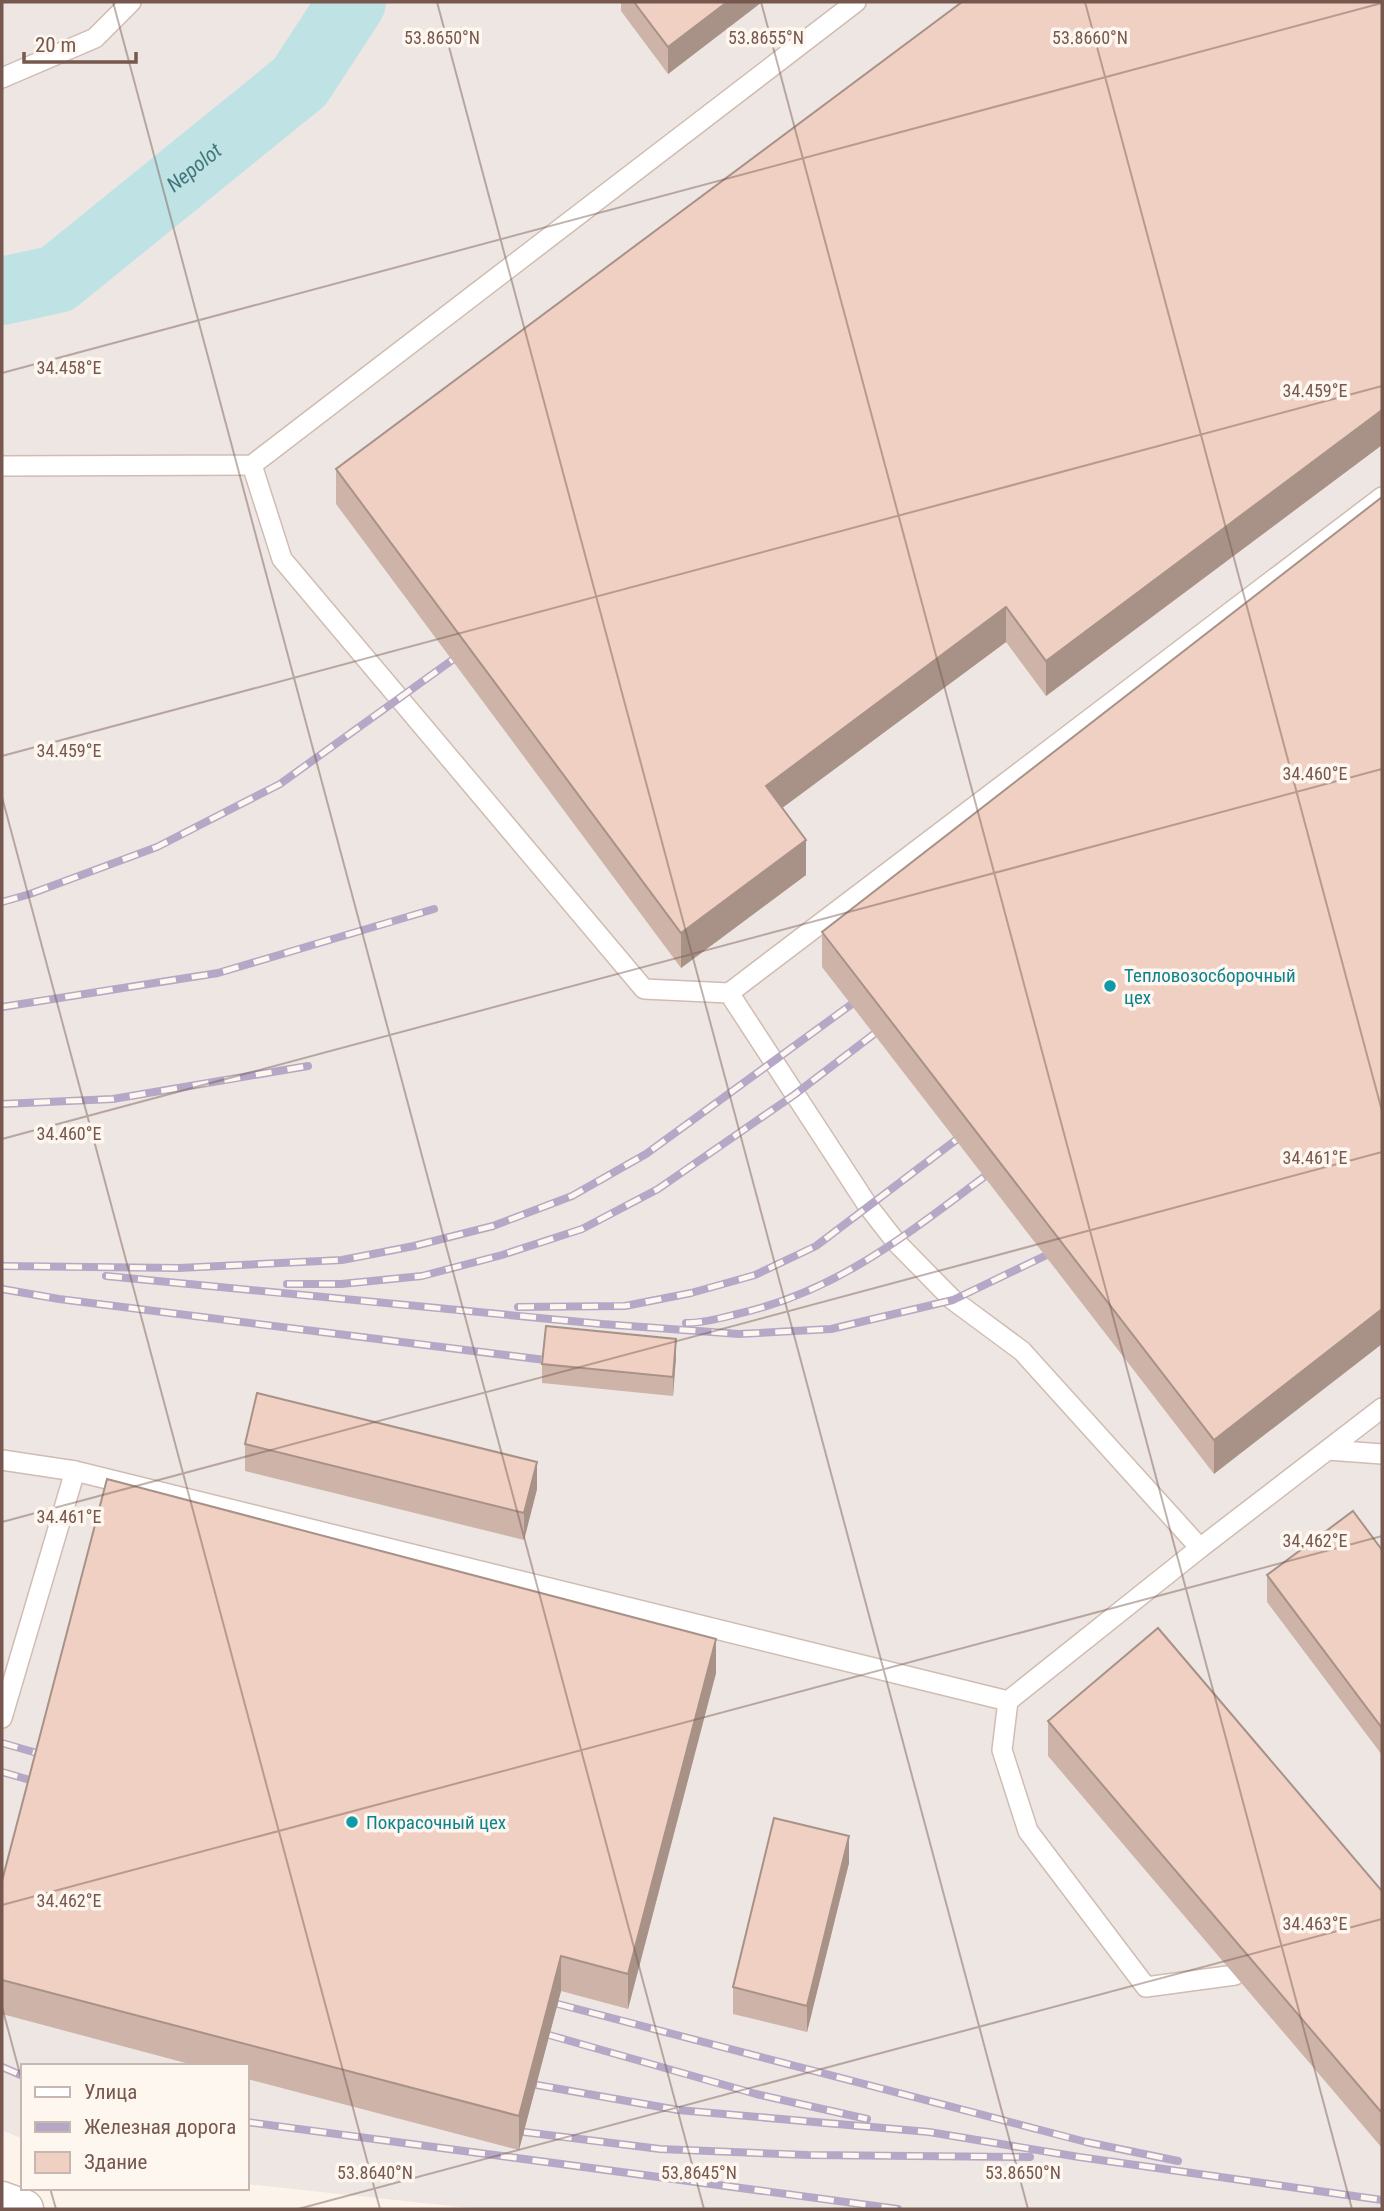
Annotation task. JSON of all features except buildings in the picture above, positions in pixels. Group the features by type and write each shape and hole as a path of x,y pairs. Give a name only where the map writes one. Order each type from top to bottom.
{"street":[{"path":"2,2201 24,2209"}],"lane":[{"path":"2,78 95,38 131,2"},
{"path":"2,466 252,465 856,2"},
{"path":"252,465 282,559 644,989 729,993 1382,497"},
{"path":"729,993 868,1206 896,1242 953,1300 1022,1351 1200,1548"},
{"path":"1235,1975 1146,1987 1028,1831 1002,1750 1008,1701 1382,1408"},
{"path":"1328,1450 1382,1454"},
{"path":"2,1460 75,1471 1008,1701"},
{"path":"2,1718 75,1471"}],"shaded area":[{"path":"2,2 1382,2 1382,2209 479,2209 248,2184 248,2064 21,2064 21,2138 2,2130"}],"waterway":[{"name":"Nepolot","path":"2,291 57,279 300,82 352,2"}],"railway":[{"path":"2,902 157,847 280,784 469,648"},
{"path":"2,1007 218,973 434,909"},
{"path":"2,1266 179,1268 342,1260 414,1246 493,1226 572,1196 646,1154 867,993"},
{"path":"287,1284 341,1284 422,1276 502,1255 582,1229 658,1189 794,1095 874,1034"},
{"path":"2,1104 113,1099 308,1066"},
{"path":"518,1307 625,1306 691,1293 755,1275 816,1246 956,1140"},
{"path":"686,1323 716,1319 804,1293 896,1241 984,1177"},
{"path":"106,1276 602,1324 739,1334 831,1329 953,1300 1053,1252 1063,1244"},
{"path":"2,1289 59,1299 545,1360"},
{"path":"2,1743 44,1755"},
{"path":"2,1772 37,1782"},
{"path":"558,2004 1086,2142 1178,2161"},
{"path":"549,2035 756,2094 867,2119"},
{"path":"2,2067 21,2075"},
{"path":"537,2085 678,2110 929,2132 1079,2157 1382,2200"},
{"path":"248,2122 898,2209"},
{"path":"524,2132 660,2149 808,2155 1030,2157"}],"place":[{"name":"Тепловозосборочный цех","path":"1110,986"},
{"name":"Покрасочный цех","path":"352,1822"}]}
